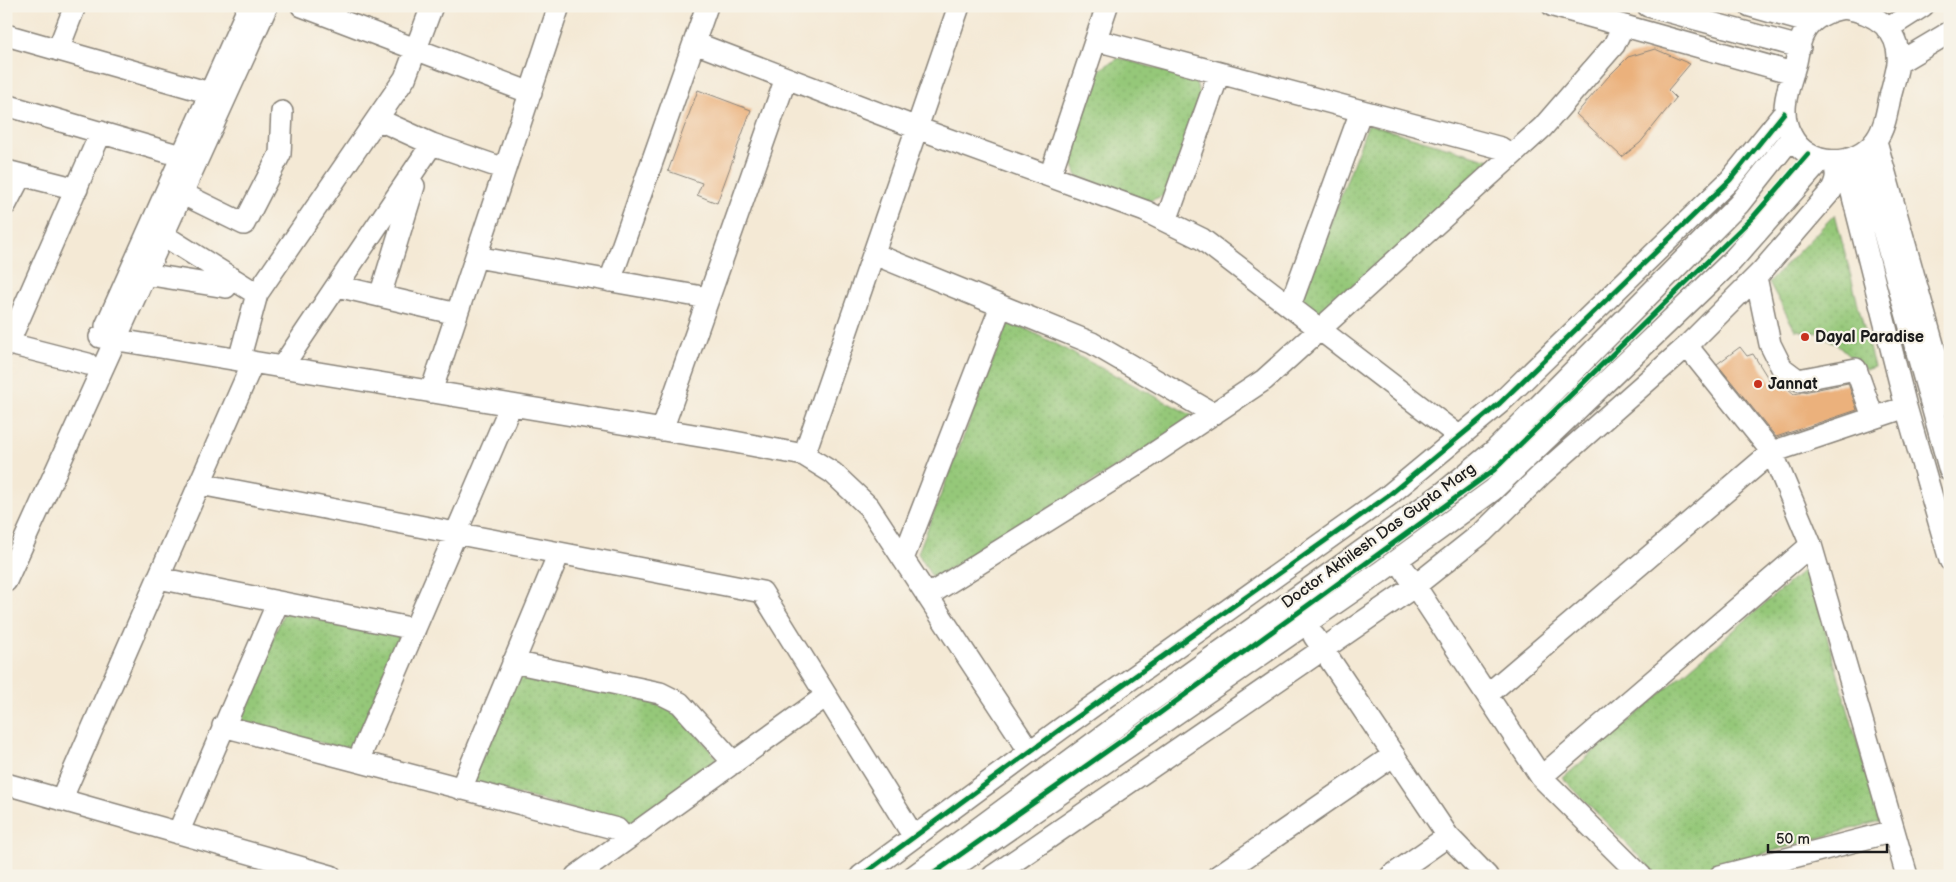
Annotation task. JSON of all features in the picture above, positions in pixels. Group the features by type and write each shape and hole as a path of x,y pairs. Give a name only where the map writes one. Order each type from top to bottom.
{"street":[{"path":"58,50 75,6"},
{"path":"6,581 108,339 181,156 249,6"},
{"path":"6,547 88,364 108,339 145,274 267,6"},
{"path":"302,6 531,93"},
{"path":"61,800 200,484 246,361 257,294 405,78 414,49 432,6"},
{"path":"430,392 559,6"},
{"path":"610,281 708,6"},
{"path":"804,455 959,6"},
{"path":"1050,176 1107,6"},
{"path":"1553,6 1793,73"},
{"path":"1648,6 1800,47"},
{"path":"1750,6 1828,11 1861,10 1884,19 1923,6"},
{"path":"1828,11 1804,33 1785,101 1784,113 1786,125 1792,137 1808,154 1848,155"},
{"path":"993,876 1322,648 1415,586 1483,532 1542,474 1687,346 1756,277 1831,191 1836,182 1838,172 1848,155 1884,125 1898,63 1894,40 1884,19"},
{"path":"927,596 1138,464 1264,380 1543,127 1614,45 1623,26"},
{"path":"1898,63 1950,32"},
{"path":"7,39 58,50 210,93"},
{"path":"1096,40 1501,148 1512,155"},
{"path":"695,43 917,128 1145,211 1202,239 1460,437"},
{"path":"1166,221 1219,73"},
{"path":"662,430 786,78"},
{"path":"6,105 181,156"},
{"path":"1290,306 1361,111"},
{"path":"181,193 244,224 280,154 282,112"},
{"path":"861,876 1030,752 1388,496 1460,437 1500,403 1730,180 1784,113"},
{"path":"377,119 432,144 506,169"},
{"path":"88,364 7,344 101,132"},
{"name":"Doctor Akhilesh Das Gupta Marg","path":"914,876 1124,721 1442,493 1496,449 1739,204 1792,137"},
{"path":"282,367 432,144"},
{"path":"1848,155 1950,405"},
{"path":"1848,155 1851,189 1906,407 1950,560"},
{"path":"1848,155 1950,472"},
{"name":"Doctor Akhilesh Das Gupta Marg","path":"941,876 1398,560 1493,490 1731,262 1848,155"},
{"path":"6,204 13,173 76,189"},
{"path":"380,296 414,186 408,179"},
{"path":"163,234 257,294"},
{"path":"874,254 1092,343 1214,414"},
{"path":"476,257 708,298"},
{"path":"145,274 226,287 232,278"},
{"path":"1756,277 1770,344 1782,368 1798,380 1856,369 1873,417"},
{"path":"337,286 457,314"},
{"path":"903,559 1002,306"},
{"path":"108,339 804,455 833,473 869,507 1030,752"},
{"path":"1687,346 1772,452 1811,545 1906,876"},
{"path":"358,762 511,405"},
{"path":"1487,695 1772,452 1906,407"},
{"path":"200,484 762,592 914,837"},
{"path":"1541,777 1811,545"},
{"path":"461,788 559,553"},
{"path":"1398,560 1541,777 1641,876"},
{"path":"158,578 415,629"},
{"path":"178,832 278,602"},
{"path":"1306,624 1448,836 1486,876"},
{"path":"513,662 660,692 680,703 734,763"},
{"path":"1114,692 1131,744"},
{"path":"576,876 826,696"},
{"path":"223,726 617,829 626,840"},
{"path":"1218,876 1394,755"},
{"path":"6,784 331,876"},
{"path":"1720,876 1894,831"},
{"path":"1391,876 1448,836"}],"green space":[{"path":"1119,58 1194,79 1202,99 1169,193 1147,202 1077,176 1068,153 1095,72"},
{"path":"1368,124 1493,161 1323,318 1301,301"},
{"path":"1835,214 1874,367 1866,370 1840,347 1819,333 1795,330 1769,282"},
{"path":"1009,320 1197,418 933,579 918,553"},
{"path":"1807,567 1880,821 1683,876 1658,876 1563,778"},
{"path":"284,612 400,636 352,751 239,721"},
{"path":"518,673 659,703 684,719 717,758 630,826 616,820 471,782"}],"building":[{"path":"1655,49 1690,64 1668,90 1676,98 1640,143 1622,157 1576,114 1628,57"},
{"path":"698,90 751,110 717,203 697,195 702,183 668,171"},
{"path":"1740,347 1747,356 1753,354 1771,383 1786,387 1794,394 1848,383 1857,410 1776,437 1717,364"}],"cycle path":[{"path":"861,876 1062,728 1388,496 1500,403 1730,180 1784,113"},
{"path":"930,876 1127,737 1494,470 1754,216 1808,154"}],"place":[{"name":"Dayal Paradise","path":"1805,337"},
{"name":"Jannat","path":"1758,384"}]}
